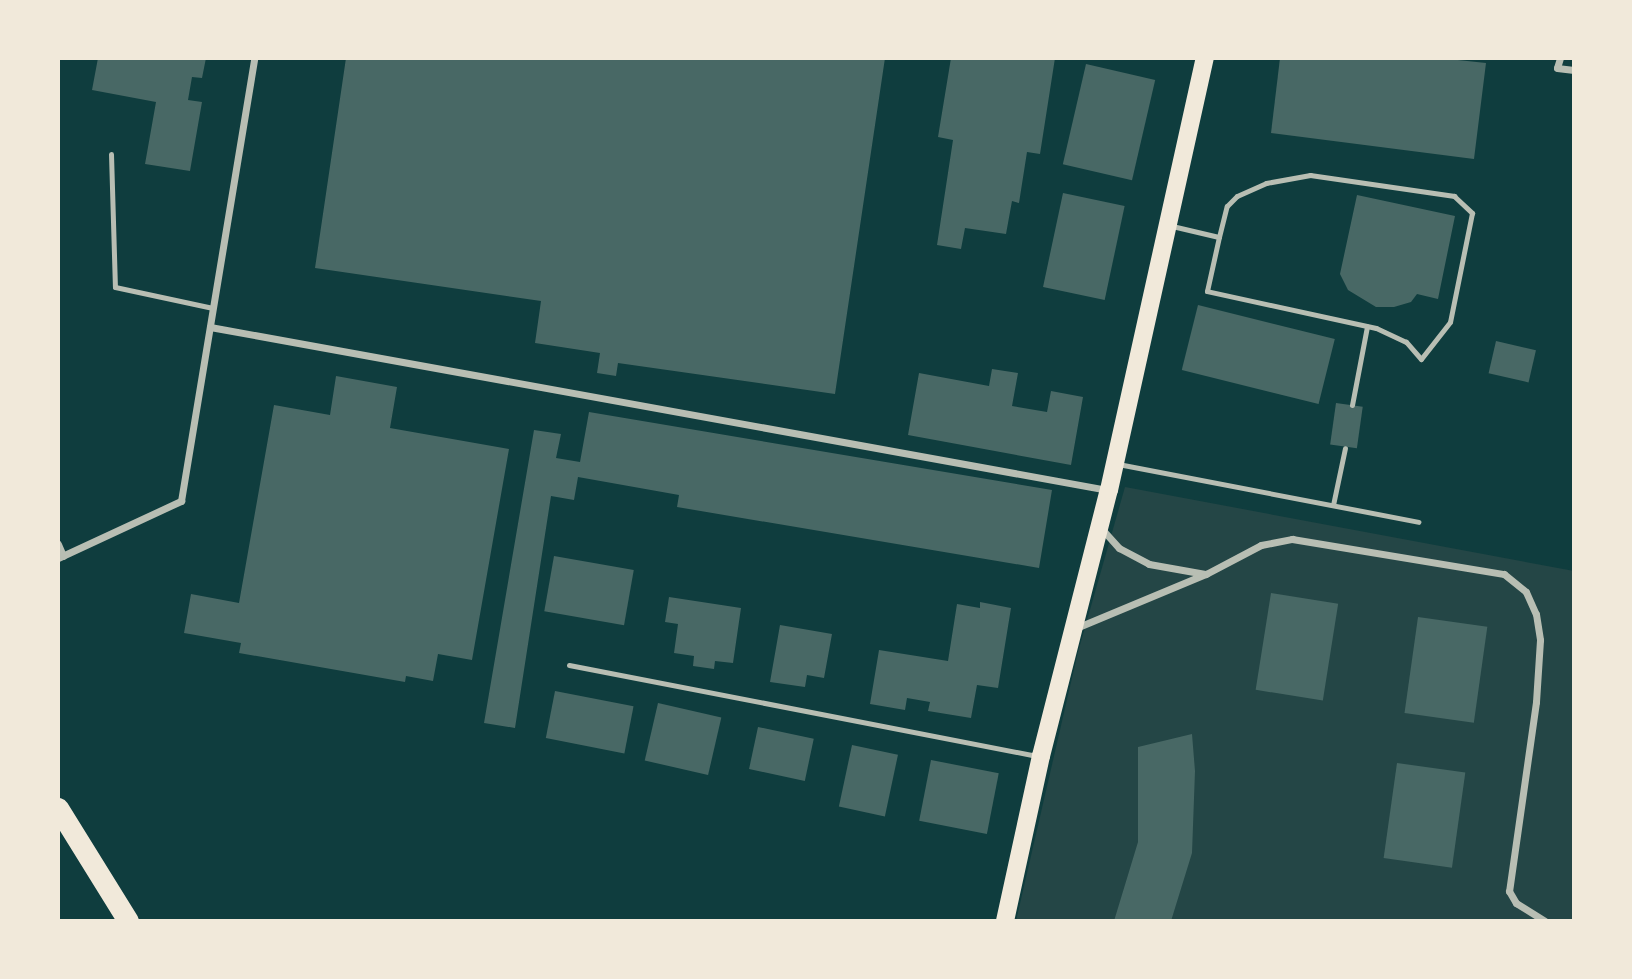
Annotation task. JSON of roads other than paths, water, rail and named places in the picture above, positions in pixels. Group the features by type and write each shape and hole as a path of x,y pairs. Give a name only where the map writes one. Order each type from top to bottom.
{"highway":[{"path":"58,808 128,921"}],"main road":[{"path":"1005,921 1041,756 1109,490 1205,58"}],"street":[{"path":"58,544 60,557 181,501 254,58"},
{"path":"1560,58 1558,68 1574,70"},
{"path":"210,327 1109,490"},
{"path":"1100,526 1119,548 1149,564 1206,574"},
{"path":"1075,628 1206,574 1261,545 1292,539 1481,568 1504,574 1525,592 1540,640 1536,702 1509,891 1516,903 1545,921"}],"lane":[{"path":"111,153 115,287 213,308"},
{"path":"1310,175 1454,196 1472,213 1450,322 1421,359 1406,342 1367,326 1207,291 1219,237 1227,206 1237,196 1266,183 1310,175"},
{"path":"1168,225 1219,237"},
{"path":"1352,405 1367,326"},
{"path":"1333,505 1345,448"},
{"path":"1115,464 1418,522"},
{"path":"569,665 1041,756"}]}
